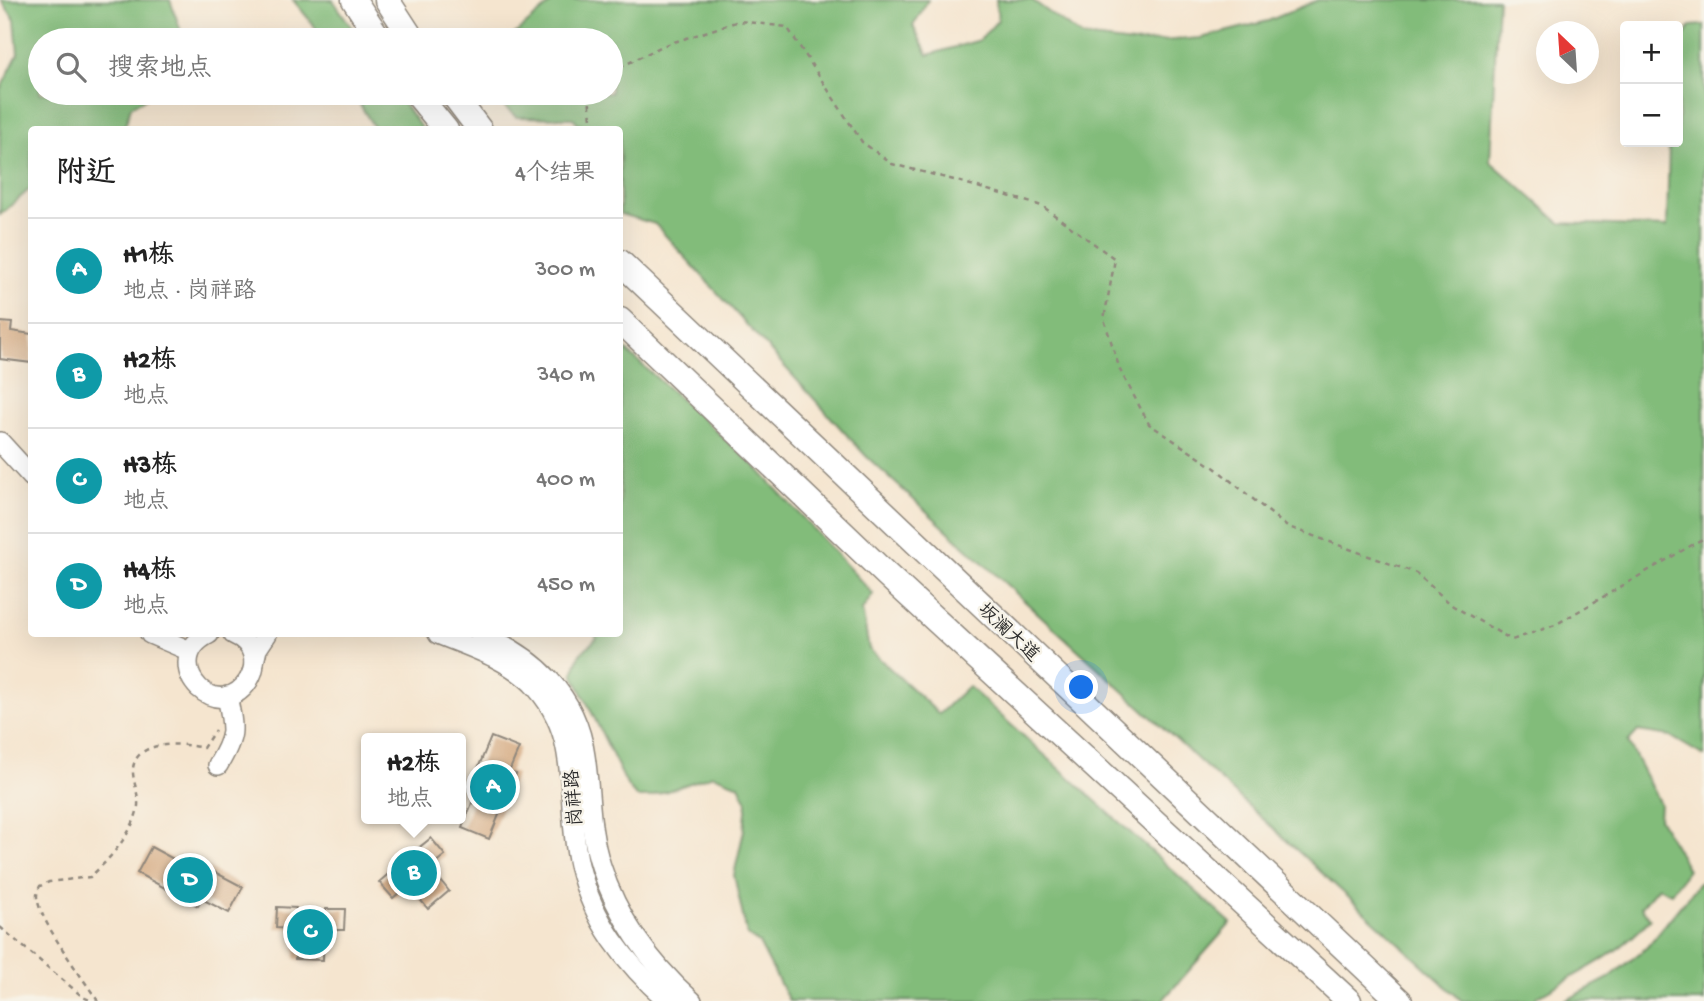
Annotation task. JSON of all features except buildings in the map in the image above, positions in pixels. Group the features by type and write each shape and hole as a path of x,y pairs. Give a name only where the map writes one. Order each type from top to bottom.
{"main road":[{"path":"354,0 372,28"},
{"path":"387,0 405,28"},
{"path":"426,105 443,126"},
{"path":"461,105 477,126"},
{"name":"坂澜大道","path":"623,265 1400,1001"},
{"path":"623,323 888,576 1349,1001"}],"street":[{"path":"0,442 28,473"},
{"path":"157,637 190,651"},
{"path":"204,637 190,651 189,674 204,692 215,696 238,692 247,684 253,674 257,649 265,637"},
{"path":"238,637 247,643 254,662"},
{"name":"岗祥路","path":"445,637 506,663 530,681 549,704 567,745 576,842 590,900 619,951 645,981 668,1001"},
{"name":"岗祥路","path":"488,637 528,658 567,702 583,741 590,820 594,843 608,887 642,947 671,982 692,1001"},
{"path":"218,765 231,744 227,696"}],"path":[{"path":"623,66 662,46 739,21 787,27 862,142 892,164 1042,206 1115,259 1104,319 1120,370 1149,424 1215,468 1286,526 1416,573 1453,606 1512,640 1555,625 1704,538"},
{"path":"590,105 593,126"},
{"path":"98,1001 50,928 38,904 37,893 40,886 49,881 90,877 120,844 138,807 133,771 136,760 145,751 162,746 189,745 203,748"},
{"path":"0,927 83,997 92,1001"}],"green space":[{"path":"1,0 170,0 180,28 28,28 28,105 134,105 131,107 125,126 28,126 28,191 0,215 0,90 18,54 15,20"},
{"path":"293,0 333,0 352,28 316,28"},
{"path":"555,0 928,0 913,26 928,55 980,40 998,20 996,0 1032,0 1083,37 1133,43 1201,38 1268,21 1318,0 1498,0 1490,161 1560,223 1667,227 1669,147 1683,147 1683,38 1691,26 1704,25 1704,756 1670,736 1638,731 1628,742 1660,804 1659,818 1688,870 1671,893 1658,887 1641,907 1650,919 1612,953 1538,996 1534,1001 1462,1001 866,456 655,224 623,215 623,126 581,126 573,118 516,117 503,105 623,105 623,28 522,28"},
{"path":"360,105 405,105 420,126 373,126"},
{"path":"623,348 756,467 873,594 862,610 869,649 939,714 968,686 1231,923 1162,1001 789,1001 759,943 747,935 734,875 747,802 739,785 713,775 650,797 637,797 628,787 573,674 580,654 597,638 623,637"},
{"path":"1704,882 1704,1001 1565,1001 1609,978 1647,947 1699,883"}],"place":[{"name":"H1栋","path":"493,787"},
{"name":"H2栋","path":"414,873"},
{"name":"H4栋","path":"190,880"},
{"name":"H3栋","path":"310,932"}]}
